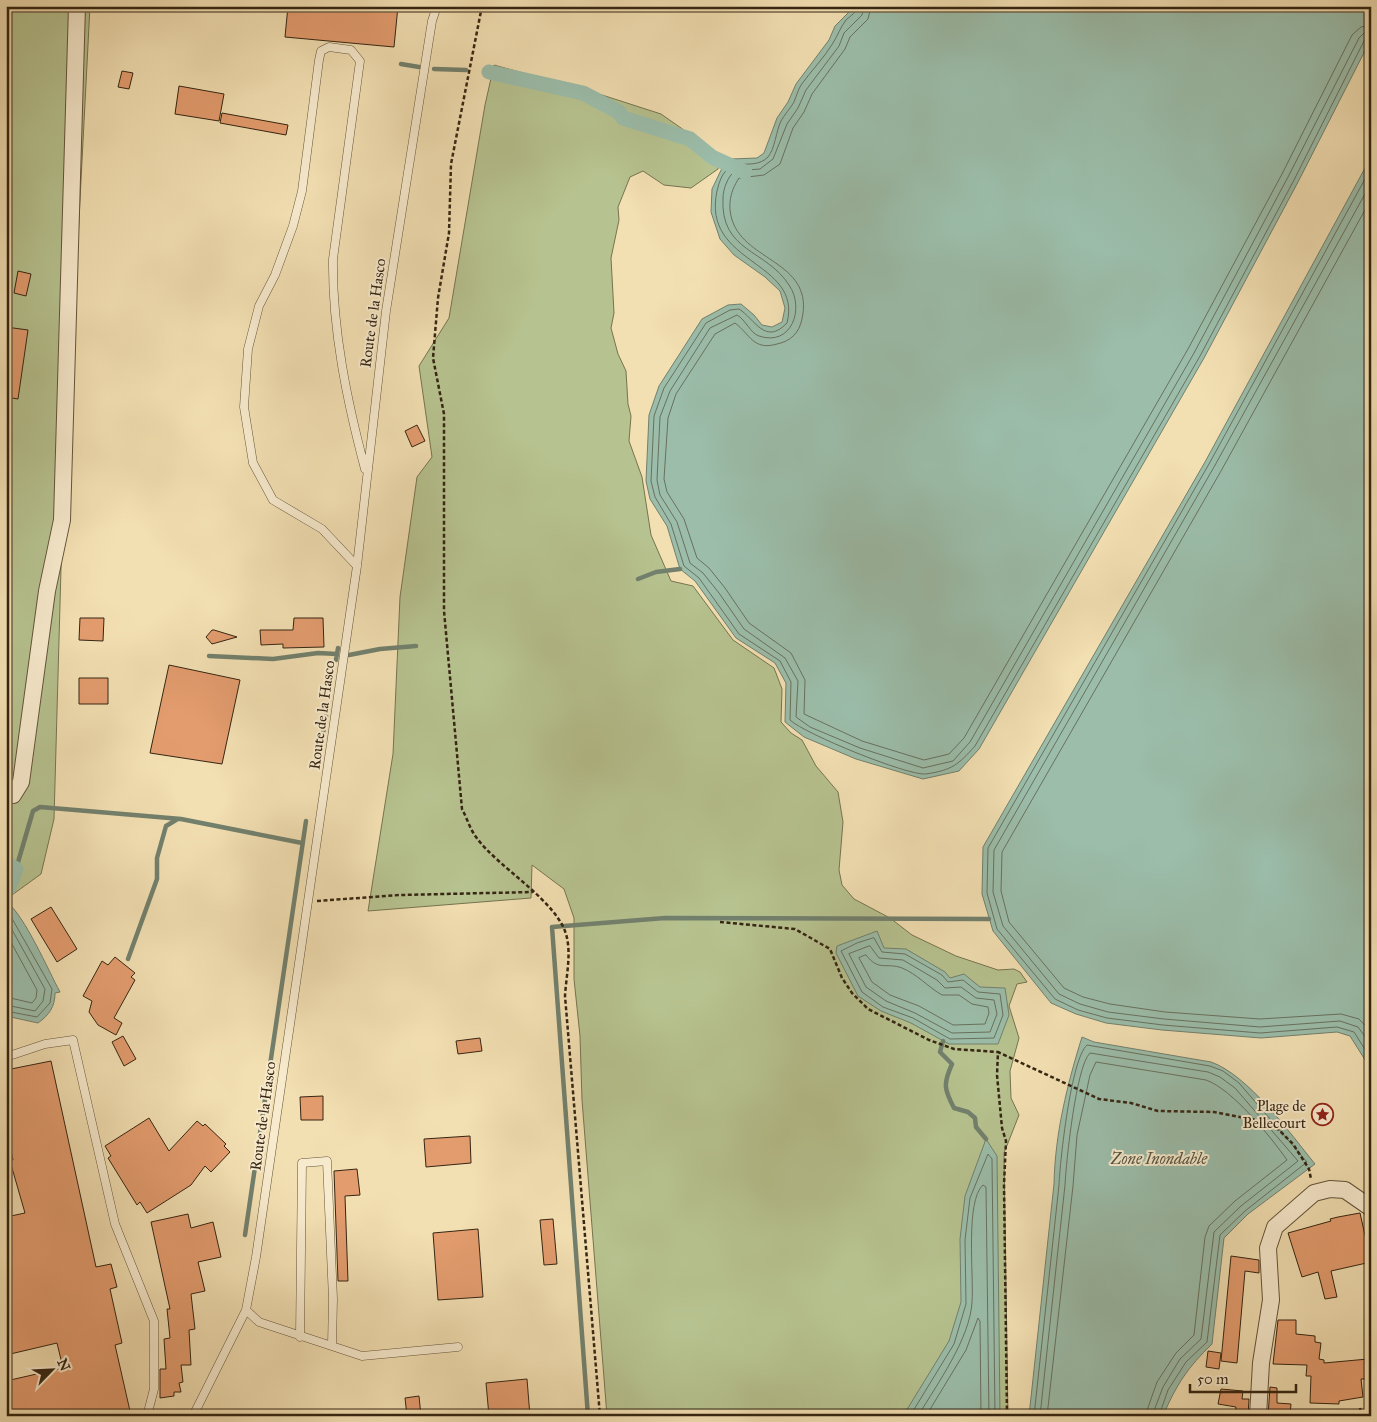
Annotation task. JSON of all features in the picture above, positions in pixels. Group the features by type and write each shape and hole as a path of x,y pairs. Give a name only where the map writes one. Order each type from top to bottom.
{"street":[{"path":"6,795 14,795 21,782 47,591 62,520 77,6"},
{"path":"1258,1416 1261,1363 1271,1300 1268,1248 1275,1227 1314,1193 1330,1189 1345,1190 1371,1208"}],"lane":[{"name":"Route de la Hasco","path":"193,1416 246,1310 357,566 366,473 386,311 432,21 437,6"},
{"path":"357,566 322,529 273,500 253,463 244,407 248,349 259,306 275,275 302,191 319,60 321,51 329,47 351,50 360,62 332,258 332,283 351,418 366,473"},
{"path":"6,1057 45,1044 73,1040 115,1224 154,1322 154,1389 147,1416"},
{"path":"300,1337 302,1163 327,1161 333,1299 332,1346"},
{"path":"246,1310 259,1322 362,1356 458,1347"}],"path":[{"path":"482,6 451,164 449,233 438,298 433,358 444,414 444,611 462,810 475,836 501,864 547,906 565,930 568,941 565,996 600,1416"},
{"path":"308,902 400,895 533,892"},
{"path":"720,922 795,929 830,949 842,978 852,993 868,1009 891,1023 954,1049 998,1052 1098,1099 1130,1103 1158,1111 1214,1112 1260,1121 1279,1130 1293,1144 1309,1169 1314,1193"},
{"path":"998,1052 997,1075 1006,1159 1004,1185 1007,1416"},
{"path":"1360,1408 1361,1416"}],"green space":[{"path":"6,6 90,6 61,568 54,819 41,874 12,895 6,892"},
{"path":"494,65 599,94 661,114 721,156 718,169 691,188 664,185 643,171 630,177 618,207 619,220 611,258 614,313 611,328 618,354 626,371 628,404 631,416 629,441 642,477 651,535 671,581 693,586 733,640 774,668 782,689 781,722 791,733 802,740 816,766 838,792 843,822 839,870 842,885 854,899 890,918 912,935 956,956 998,970 1014,969 1020,972 1027,982 1017,984 1009,1006 1019,1038 1010,1071 1011,1098 1019,1115 1004,1153 1008,1416 607,1416 582,1100 580,1036 574,979 574,918 564,889 532,865 531,898 368,911 393,754 400,597 417,477 432,457 419,366 449,318 485,105"}],"water":[{"path":"855,6 1371,6 1371,39 1298,182 1204,358 979,749 959,771 923,779 856,759 804,737 785,722 786,683 775,663 736,638 695,581 680,569 667,526 650,499 646,481 649,415 659,386 702,319 728,305 741,304 762,325 772,327 782,322 785,308 780,291 765,277 734,255 720,239 711,212 712,189 723,166 731,159 757,158 764,153 777,118 788,102 796,84 829,40 835,26"},
{"path":"1371,157 1371,1076 1367,1063 1350,1036 1337,1032 1261,1038 1162,1030 1106,1023 1076,1014 1051,1003 993,931 982,894 983,847 1205,462"},
{"path":"6,901 21,918 60,992 55,993 51,1010 38,1023 6,1016"},
{"path":"877,931 884,948 906,949 945,972 950,978 964,974 980,987 1005,988 1009,1015 998,1044 949,1044 911,1023 881,1011 858,996 836,953 837,946"},
{"name":"Zone Inondable","path":"1082,1037 1094,1042 1211,1062 1225,1069 1239,1079 1268,1106 1315,1164 1248,1214 1224,1238 1212,1344 1183,1377 1163,1416 1029,1416 1059,1128 1071,1073"},
{"path":"986,1139 997,1156 1000,1416 903,1416 949,1341 961,1302 960,1239 965,1196"}],"building":[{"path":"288,6 398,6 394,47 285,37"},
{"path":"122,71 133,73 129,89 118,87"},
{"path":"179,86 224,94 219,121 175,114"},
{"path":"222,113 288,125 286,135 220,123"},
{"path":"18,271 31,274 26,296 14,293"},
{"path":"6,327 28,330 18,399 6,397"},
{"path":"417,425 425,441 412,447 405,431"},
{"path":"80,618 104,618 103,641 79,640"},
{"path":"294,618 323,618 324,647 283,648 283,644 261,645 260,630 293,630"},
{"path":"212,630 237,637 212,644 206,637"},
{"path":"169,665 240,680 222,764 150,753"},
{"path":"79,678 108,678 108,704 79,704"},
{"path":"51,907 77,949 57,962 31,919"},
{"path":"115,957 135,973 131,977 135,980 114,1018 122,1023 116,1035 98,1025 89,1012 92,1001 83,996 102,961 108,965"},
{"path":"123,1036 136,1059 124,1066 112,1042"},
{"path":"480,1038 482,1051 458,1054 456,1041"},
{"path":"51,1061 96,1267 111,1264 117,1287 110,1289 122,1343 115,1345 130,1411 111,1416 6,1416 6,1381 63,1368 57,1343 6,1355 6,1217 25,1213 10,1161 13,1160 6,1127 6,1070"},
{"path":"323,1096 323,1120 301,1120 300,1097"},
{"path":"149,1118 169,1151 197,1121 203,1126 205,1124 226,1144 224,1146 230,1152 211,1172 205,1166 191,1185 147,1213 140,1202 137,1205 108,1158 111,1156 105,1146"},
{"path":"470,1136 471,1163 426,1167 424,1139"},
{"path":"357,1169 360,1195 345,1196 348,1281 338,1281 334,1171"},
{"path":"1360,1213 1371,1262 1331,1271 1337,1297 1325,1299 1318,1272 1302,1277 1288,1233 1331,1221 1330,1219"},
{"path":"188,1214 191,1228 213,1222 221,1257 198,1262 205,1291 191,1294 195,1329 189,1330 191,1365 181,1365 183,1382 179,1383 181,1392 174,1392 174,1396 160,1398 160,1369 166,1369 164,1339 170,1338 167,1309 170,1309 151,1222"},
{"path":"553,1219 557,1264 544,1265 540,1220"},
{"path":"478,1229 483,1297 438,1300 433,1233"},
{"path":"1231,1256 1259,1260 1259,1273 1245,1271 1237,1363 1221,1361"},
{"path":"1278,1320 1296,1320 1296,1334 1315,1336 1315,1342 1321,1343 1319,1359 1324,1360 1324,1363 1368,1359 1370,1379 1361,1379 1363,1397 1339,1401 1339,1404 1310,1403 1311,1376 1306,1376 1307,1365 1273,1364"},
{"path":"1208,1351 1221,1353 1219,1369 1206,1367"},
{"path":"527,1379 530,1416 489,1416 486,1383"},
{"path":"1270,1387 1277,1388 1277,1403 1291,1404 1290,1416 1268,1416"},
{"path":"1221,1389 1243,1391 1242,1399 1249,1399 1248,1416 1235,1416 1236,1407 1218,1404"},
{"path":"419,1396 421,1416 407,1416 405,1398"}],"waterway":[{"path":"401,64 419,67"},
{"path":"434,69 466,70"},
{"path":"489,72 583,93 619,112 623,118 690,139 712,157 745,172"},
{"path":"638,579 656,572 680,569"},
{"path":"349,655 380,649 416,646"},
{"path":"336,660 338,648"},
{"path":"209,656 273,659 318,653 337,654"},
{"path":"318,760 326,716"},
{"path":"16,869 33,811 40,807 181,819 302,843"},
{"path":"128,959 157,879 157,858 166,826 176,820"},
{"path":"245,1235 306,821"},
{"path":"6,863 16,869 9,888 6,889"},
{"path":"588,1416 552,927 665,918 989,919"},
{"path":"943,1041 940,1052 952,1064 946,1082 948,1096 954,1108 968,1112 975,1118 976,1127 986,1139"}],"place":[{"name":"Plage de Bellecourt","path":"1322,1115"}]}
